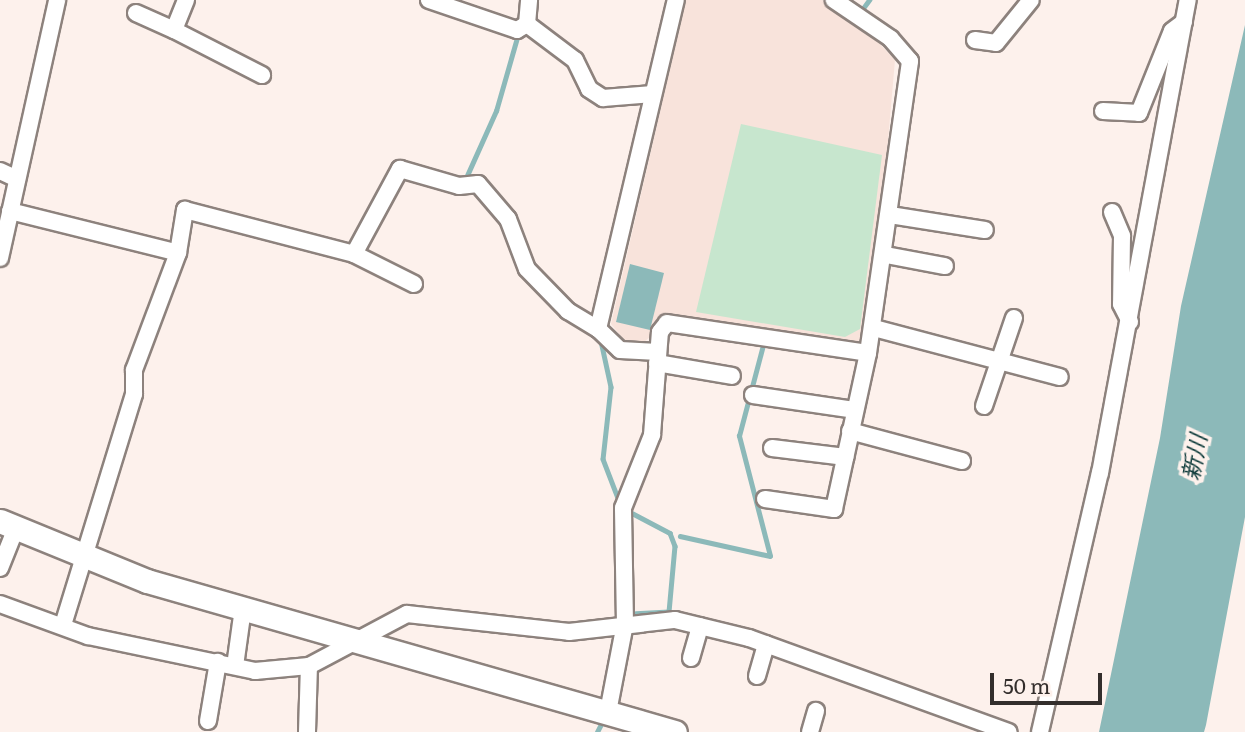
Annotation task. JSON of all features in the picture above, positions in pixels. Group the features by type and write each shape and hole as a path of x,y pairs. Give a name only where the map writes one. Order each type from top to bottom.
{"street":[{"path":"0,258 57,0"},
{"path":"174,30 186,0"},
{"path":"429,0 517,30 527,24"},
{"path":"527,24 529,0"},
{"path":"598,329 676,0"},
{"path":"765,499 834,509 874,328 886,256 910,61 890,38 834,0"},
{"path":"975,40 996,43 1031,0"},
{"path":"1040,732 1130,322 1188,0"},
{"path":"136,13 262,75"},
{"path":"1103,111 1139,113 1172,31 1184,22"},
{"path":"527,24 575,60 589,89 603,98 653,94"},
{"path":"355,254 400,170 459,186 478,184 508,219 527,269 568,311 598,329 620,350 732,376"},
{"path":"0,171 18,179"},
{"path":"63,625 86,558 134,394 134,370 178,253 185,210 355,254 414,284"},
{"path":"10,211 178,253"},
{"path":"1112,212 1122,236 1121,304 1130,322"},
{"path":"890,215 985,230"},
{"path":"886,256 945,266"},
{"path":"984,406 1001,363 1014,318"},
{"path":"608,712 625,624 623,508 652,435 658,358 667,323 868,354"},
{"path":"874,328 1060,377"},
{"path":"754,395 854,410"},
{"path":"850,431 962,461"},
{"path":"772,448 845,457"},
{"path":"0,568 8,525 86,558 243,608 675,732"},
{"path":"0,604 88,636 274,673 309,666 407,614 569,632 675,620 766,644 886,693 1009,732"},
{"path":"235,666 243,608"},
{"path":"691,658 700,626"},
{"path":"757,676 766,644"},
{"path":"208,721 218,662"},
{"path":"307,732 309,666"},
{"path":"810,732 816,711"}],"shaded area":[{"path":"686,0 822,0 862,25 895,60 878,256 863,337 854,344 677,315 653,322 650,337 638,347 629,346 611,324"}],"green space":[{"path":"741,124 882,155 860,329 845,337 696,312"}],"water":[{"name":"新川","path":"1245,25 1245,517 1206,725 1204,732 1099,732 1160,438 1181,306"},
{"path":"630,264 664,273 650,330 616,322"}],"waterway":[{"path":"864,7 869,0"},
{"path":"465,180 496,111 517,38"},
{"path":"601,341 611,387 603,459 617,496"},
{"path":"680,536 770,556 739,436 763,345"},
{"path":"632,513 670,533 675,546 669,612 636,614"},
{"path":"597,732 603,720"}]}
